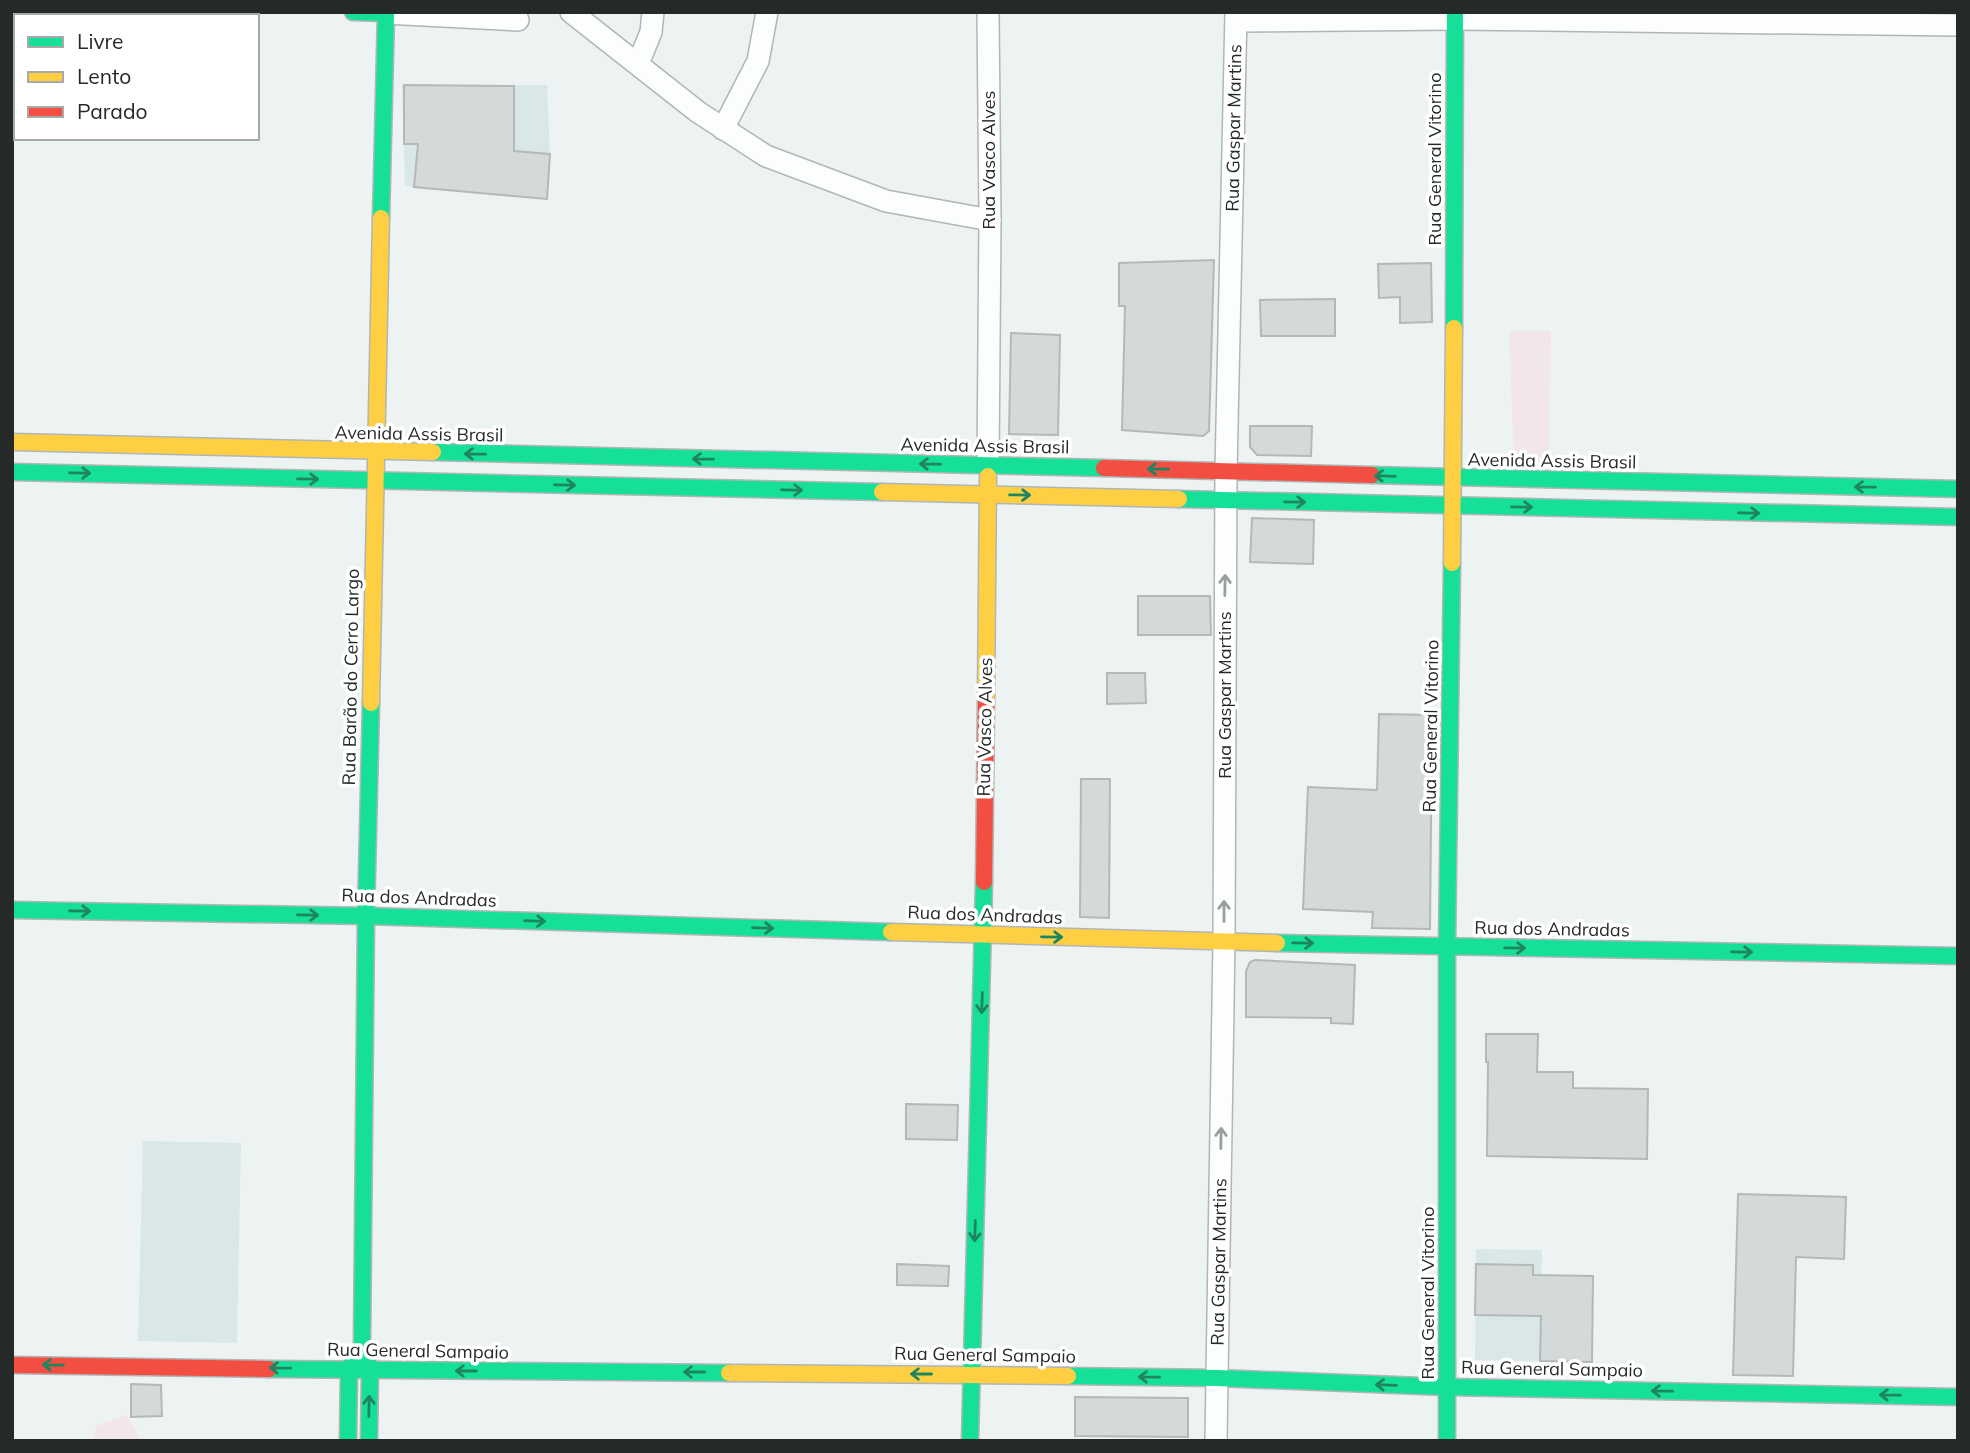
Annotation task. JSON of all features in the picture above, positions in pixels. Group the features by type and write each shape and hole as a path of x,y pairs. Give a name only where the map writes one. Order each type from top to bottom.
{"street":[{"path":"353,12 518,20"},
{"path":"571,12 698,112 766,156 886,201 990,220"},
{"path":"638,64 651,32 653,12"},
{"path":"723,129 758,61 767,12"},
{"name":"Rua Barão do Cerro Largo","path":"369,1441 370,1371 362,1342 366,916 386,13"},
{"path":"1236,17 1455,15 1958,25"},
{"name":"Rua General Vitorino","path":"1447,1441 1447,947 1453,506 1455,15"},
{"name":"Rua Vasco Alves","path":"970,1441 983,935 988,495 990,220 984,16"},
{"name":"Rua Gaspar Martins","path":"1216,1441 1224,941 1226,471 1236,17"},
{"name":"Avenida Assis Brasil","path":"12,442 1958,489"},
{"path":"630,457 631,486"},
{"path":"1130,498 1132,469"},
{"path":"12,472 1958,517"},
{"path":"1627,510 1628,482"},
{"path":"1911,488 1912,516"},
{"name":"Rua dos Andradas","path":"12,910 366,916 1447,947 1958,956"},
{"name":"Rua Barão do Cerro Largo","path":"348,1441 349,1370 362,1342"},
{"name":"Rua General Sampaio","path":"12,1365 370,1371 1217,1378 1447,1387 1958,1397"}],"shaded area":[{"path":"402,85 547,85 550,154 547,199 405,186"},
{"path":"1509,331 1551,331 1549,461 1514,462"},
{"path":"143,1141 241,1143 237,1343 138,1341"},
{"path":"1476,1249 1542,1250 1540,1361 1475,1360"},
{"path":"127,1415 141,1441 93,1441 96,1426"}],"building":[{"path":"404,85 514,86 514,151 550,154 547,199 414,187 418,144 404,144"},
{"path":"1214,260 1209,431 1203,436 1122,430 1125,306 1119,306 1119,263"},
{"path":"1431,263 1432,322 1400,323 1400,297 1379,298 1378,264"},
{"path":"1335,299 1335,336 1261,336 1260,300"},
{"path":"1011,333 1060,335 1058,435 1009,434"},
{"path":"1250,426 1312,426 1311,456 1257,455 1250,447"},
{"path":"1252,518 1314,520 1313,564 1250,562"},
{"path":"1138,596 1210,596 1211,635 1138,635"},
{"path":"1107,673 1145,673 1146,703 1107,704"},
{"path":"1379,714 1432,715 1430,929 1372,928 1373,912 1303,909 1308,787 1377,790"},
{"path":"1081,779 1110,779 1109,918 1080,917"},
{"path":"1255,960 1355,965 1353,1024 1331,1023 1331,1018 1246,1017 1246,971 1250,962"},
{"path":"1486,1034 1538,1034 1537,1072 1573,1072 1573,1088 1648,1089 1647,1159 1487,1156"},
{"path":"906,1104 958,1105 957,1140 906,1139"},
{"path":"1738,1194 1846,1197 1844,1259 1796,1257 1793,1376 1733,1375"},
{"path":"897,1264 949,1266 948,1286 897,1285"},
{"path":"1476,1264 1533,1265 1533,1275 1593,1276 1592,1362 1540,1361 1541,1316 1475,1315"},
{"path":"131,1384 161,1385 162,1416 131,1417"},
{"path":"1075,1397 1188,1398 1188,1437 1075,1436"}],"traffic: fast":[{"path":"353,12 385,13"},
{"path":"381,218 386,12"},
{"path":"1454,328 1455,12"},
{"path":"433,452 1104,468"},
{"path":"12,472 882,492"},
{"path":"1372,475 1958,489"},
{"path":"1179,499 1958,517"},
{"path":"1447,1441 1447,947 1452,563"},
{"path":"369,1441 370,1371 362,1342 371,703"},
{"path":"970,1441 984,882"},
{"path":"12,910 366,916 891,932"},
{"path":"1277,943 1958,956"},
{"path":"348,1441 349,1370 357,1352"},
{"path":"269,1369 729,1373"},
{"path":"1068,1376 1958,1397"}],"traffic: slow":[{"path":"371,703 381,218"},
{"path":"1452,563 1454,328"},
{"path":"12,442 433,452"},
{"path":"986,702 988,476"},
{"path":"882,492 1179,499"},
{"path":"891,932 1277,943"},
{"path":"729,1373 1068,1376"}],"traffic: jam":[{"path":"1104,468 1372,475"},
{"path":"984,882 986,702"},
{"path":"12,1365 269,1369"}]}
